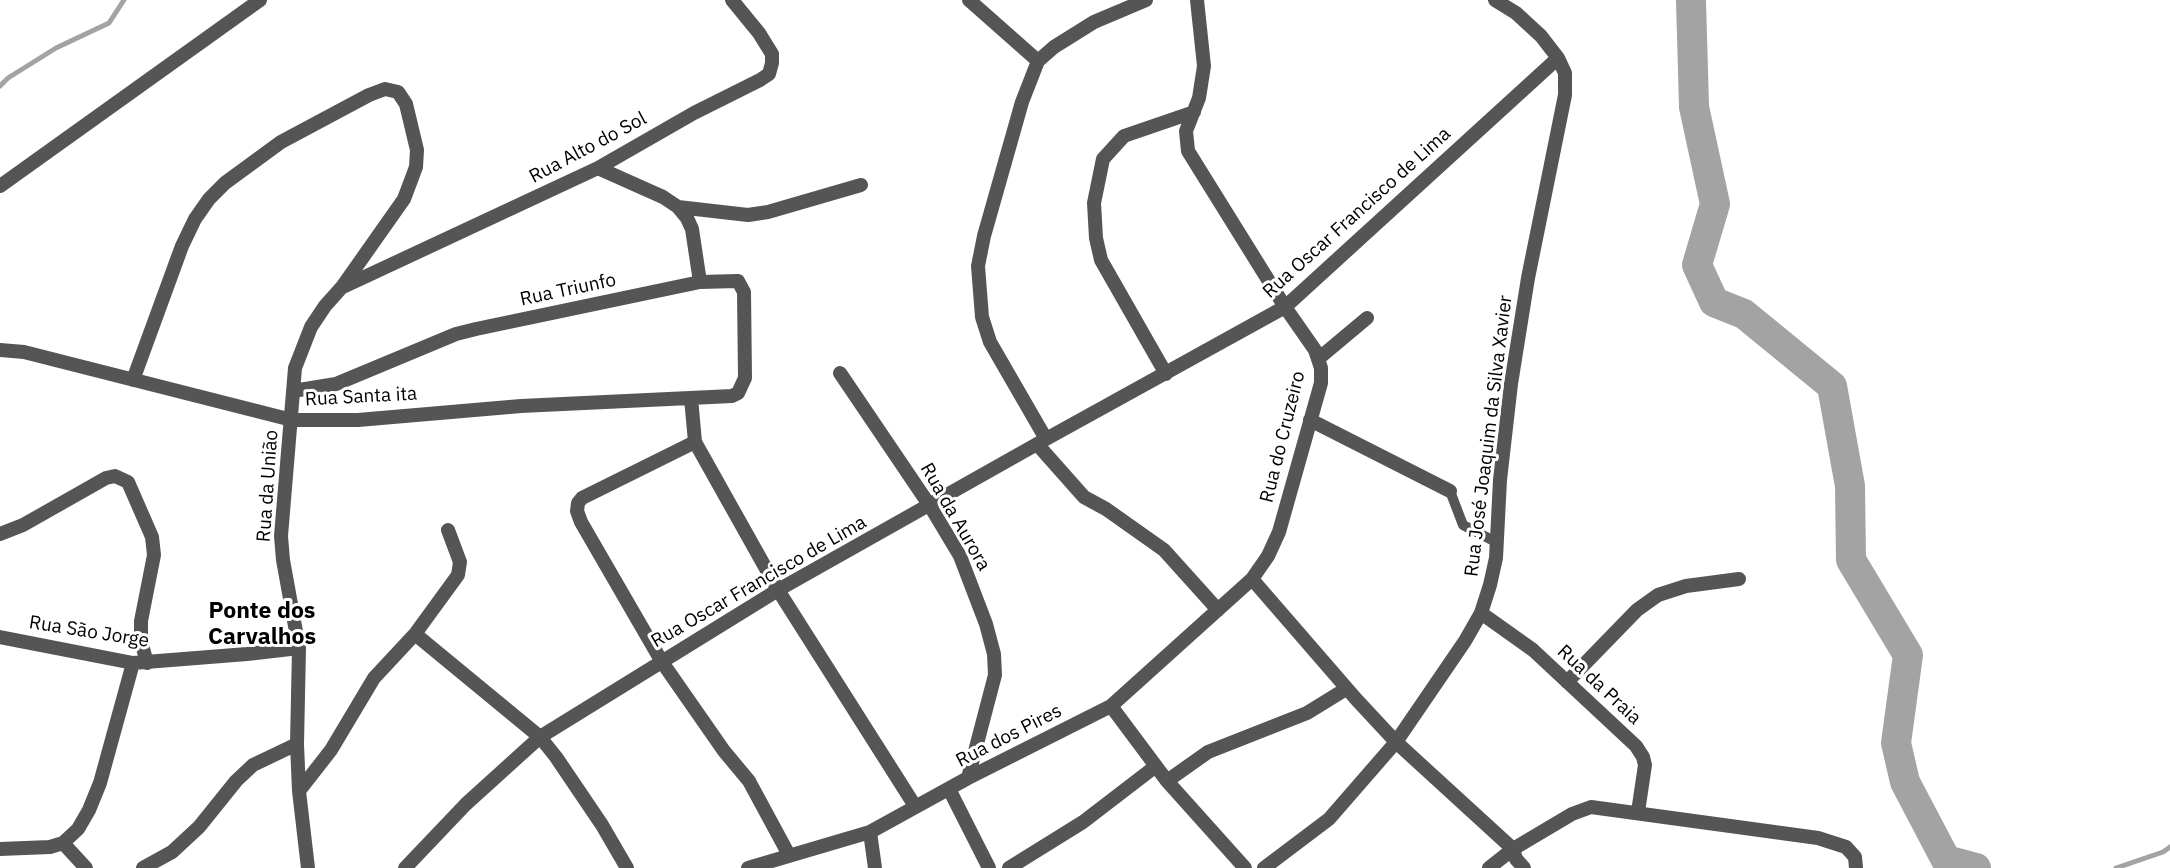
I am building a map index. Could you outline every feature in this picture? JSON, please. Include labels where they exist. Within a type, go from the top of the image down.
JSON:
[{"type":"street","points":[[0,186],[260,0]]},
{"type":"street","name":"Rua Alto do Sol","points":[[342,287],[598,168],[769,74],[772,54],[732,0]]},
{"type":"street","points":[[969,0],[1038,61]]},
{"type":"street","points":[[1146,0],[1094,22],[1054,47],[1038,61],[1022,102],[994,198],[978,266],[982,317],[990,342],[1041,441],[1084,497],[1106,509],[1164,550],[1218,610]]},
{"type":"street","name":"Rua do Cruzeiro","points":[[1197,0],[1202,84],[1186,131],[1188,151],[1315,351],[1321,368],[1321,383],[1279,532],[1268,556],[1252,579]]},
{"type":"street","name":"Rua José Joaquim da Silva Xavier","points":[[1264,868],[1329,819],[1396,742],[1480,613],[1490,585],[1505,439],[1528,278],[1565,94],[1565,74],[1558,58],[1541,36],[1516,13],[1495,0]]},
{"type":"street","name":"Rua Oscar Francisco de Lima","points":[[405,868],[466,804],[540,737],[778,590],[1285,307],[1558,58]]},
{"type":"street","name":"Rua da União","points":[[133,380],[182,246],[195,219],[209,199],[225,183],[281,142],[369,94],[385,89],[398,92],[406,104],[417,150],[416,167],[404,199],[311,327],[295,368],[281,536],[299,648],[297,744],[299,791],[308,868]]},
{"type":"street","points":[[1166,374],[1101,260],[1096,238],[1094,203],[1103,159],[1124,136],[1194,112]]},
{"type":"street","points":[[598,168],[663,197],[678,207],[692,229],[701,282]]},
{"type":"street","points":[[678,207],[748,215],[768,212],[861,185]]},
{"type":"street","name":"Rua Triunfo","points":[[293,391],[336,384],[456,334],[701,282],[731,279],[743,286],[744,378],[738,393],[732,396]]},
{"type":"street","points":[[1318,359],[1367,318]]},
{"type":"street","name":"Rua Santa ita","points":[[0,349],[24,352],[292,420],[358,420],[520,405],[732,396]]},
{"type":"street","name":"Rua da Aurora","points":[[840,373],[930,506],[960,556],[975,590],[995,654],[995,675],[968,778]]},
{"type":"street","points":[[691,398],[695,442],[778,590],[915,806]]},
{"type":"street","points":[[1310,420],[1450,491]]},
{"type":"street","points":[[695,442],[582,498],[578,503],[581,522],[662,662],[724,751],[749,781],[789,855]]},
{"type":"street","points":[[0,534],[23,525],[106,478],[115,476],[128,482],[152,537],[154,555],[141,621],[140,663],[89,810],[78,829],[63,843],[50,848],[0,849]]},
{"type":"street","points":[[299,791],[331,750],[374,678],[415,634],[458,575],[460,562],[448,530]]},
{"type":"street","points":[[1252,579],[1346,689],[1396,742],[1513,849],[1516,859],[1524,868]]},
{"type":"street","name":"Rua dos Pires","points":[[748,868],[870,832],[968,778],[1111,706],[1252,579]]},
{"type":"street","points":[[1567,682],[1637,610],[1658,595],[1686,586],[1739,579]]},
{"type":"street","name":"Rua da Praia","points":[[1480,613],[1518,638],[1636,746],[1643,757],[1644,778],[1638,812]]},
{"type":"street","points":[[415,634],[540,737],[602,825],[627,868]]},
{"type":"street","name":"Rua São Jorge","points":[[0,637],[140,663],[299,648]]},
{"type":"street","points":[[1167,780],[1208,752],[1307,713],[1346,689]]},
{"type":"street","points":[[1111,706],[1167,780],[1245,868]]},
{"type":"street","points":[[143,868],[172,852],[199,827],[236,781],[253,765],[297,744]]},
{"type":"street","points":[[1010,868],[1083,822],[1156,766]]},
{"type":"street","points":[[949,789],[989,868]]},
{"type":"street","points":[[1489,868],[1513,849],[1572,814],[1591,807],[1818,838],[1846,847],[1855,857],[1856,868]]},
{"type":"street","points":[[870,832],[875,868]]},
{"type":"street","points":[[63,843],[86,868]]},
{"type":"lane","points":[[1450,491],[1463,525],[1496,542]]},
{"type":"waterway","points":[[0,86],[8,78],[56,48],[109,23],[124,0]]},
{"type":"waterway","points":[[1691,0],[1694,107],[1715,204],[1697,265],[1714,302],[1744,314],[1832,386],[1850,486],[1851,560],[1908,655],[1896,743],[1905,782],[1946,860],[1976,868]]},
{"type":"waterway","points":[[2116,868],[2163,852],[2170,847]]},
{"type":"district","name":"Ponte dos Carvalhos","points":[[262,624]]}]
